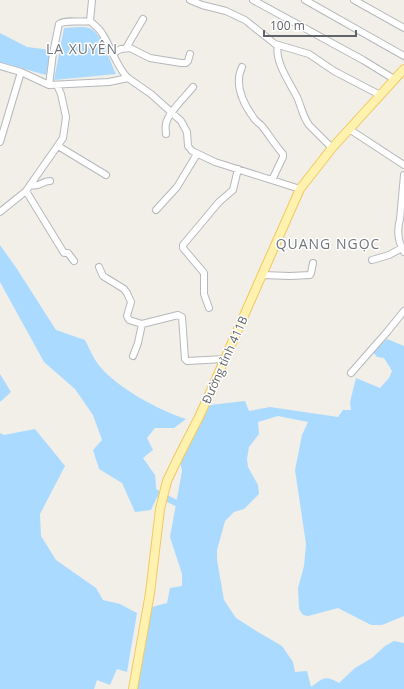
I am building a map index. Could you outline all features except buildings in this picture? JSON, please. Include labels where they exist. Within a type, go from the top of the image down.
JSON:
[{"type":"main road","name":"Đường tỉnh 411B","points":[[133,689],[150,593],[160,508],[167,481],[200,415],[300,189],[332,148],[404,69]]},
{"type":"street","points":[[92,0],[90,21],[103,35],[114,53],[121,71],[128,78],[151,94],[181,121],[186,132],[188,146],[192,151],[196,154],[238,169],[300,189]]},
{"type":"street","points":[[190,0],[202,5],[226,11],[245,20],[278,45],[311,56],[334,71],[380,95]]},
{"type":"street","points":[[254,0],[363,60],[394,79]]},
{"type":"street","points":[[305,0],[404,56]]},
{"type":"street","points":[[354,0],[404,28]]},
{"type":"street","points":[[126,48],[143,19]]},
{"type":"street","points":[[49,85],[53,53],[59,24],[64,22],[90,21]]},
{"type":"street","points":[[278,45],[277,54],[306,121],[332,148]]},
{"type":"street","points":[[114,53],[126,48],[135,50],[150,58],[181,63],[186,63],[190,54]]},
{"type":"street","points":[[0,66],[21,72],[49,85],[109,82],[128,78]]},
{"type":"street","points":[[242,67],[239,72],[238,84],[242,95],[254,118],[262,126],[283,154],[272,180]]},
{"type":"street","points":[[0,142],[21,72]]},
{"type":"street","points":[[0,212],[26,191],[63,138],[66,117],[61,94],[57,85]]},
{"type":"street","points":[[166,134],[166,123],[172,112],[193,88]]},
{"type":"street","points":[[349,129],[404,165]]},
{"type":"street","points":[[58,146],[106,175]]},
{"type":"street","points":[[156,210],[177,187],[196,154]]},
{"type":"street","points":[[209,308],[204,294],[204,273],[183,248],[183,245],[212,210],[232,190],[238,169]]},
{"type":"street","points":[[372,260],[403,250],[398,237],[398,225],[404,175]]},
{"type":"street","points":[[30,185],[38,186],[50,181]]},
{"type":"street","points":[[26,191],[64,253],[68,253],[74,261]]},
{"type":"street","points":[[262,275],[290,276],[310,274],[313,263]]},
{"type":"street","points":[[99,267],[103,276],[124,289],[127,293],[131,302],[127,316],[128,319],[142,324],[178,316],[182,317],[185,359],[187,361],[225,359]]},
{"type":"street","points":[[351,372],[388,332],[404,311]]},
{"type":"street","points":[[133,356],[138,343],[142,324]]},
{"type":"water","points":[[86,27],[94,31],[102,41],[116,74],[54,80],[64,28]]},
{"type":"water","points":[[0,33],[27,47],[51,50],[46,75],[0,62]]},
{"type":"water","points":[[0,245],[56,330],[85,340],[100,367],[111,378],[131,392],[153,405],[186,419],[174,428],[155,428],[147,438],[153,450],[143,458],[155,475],[157,497],[151,510],[135,512],[122,483],[99,469],[93,450],[102,440],[93,415],[75,389],[44,362],[0,282]]},
{"type":"water","points":[[387,339],[404,346],[404,616],[382,625],[371,625],[338,608],[308,616],[303,615],[299,609],[298,588],[304,566],[306,544],[295,470],[302,435],[308,422],[278,416],[258,422],[259,434],[249,447],[247,459],[248,467],[258,485],[259,494],[244,509],[234,512],[225,521],[217,550],[217,560],[224,600],[236,618],[282,646],[293,662],[295,672],[307,671],[311,687],[319,681],[327,678],[339,683],[355,668],[372,658],[385,646],[394,641],[404,643],[404,689],[135,689],[152,607],[167,603],[170,588],[182,586],[182,574],[170,537],[182,471],[180,461],[210,405],[245,401],[249,411],[270,407],[338,417],[343,410],[351,410],[350,402],[356,378],[380,388],[389,378],[392,371],[384,358],[377,357],[373,352]]},
{"type":"water","points":[[0,374],[11,392],[0,402]]},
{"type":"water","points":[[35,429],[65,466],[40,514],[41,536],[56,560],[96,588],[103,600],[120,604],[137,613],[127,672],[117,669],[110,685],[97,680],[94,689],[0,689],[0,433],[4,435]]},
{"type":"waterway","points":[[149,489],[176,503]]},
{"type":"district","name":"LA XUYÊN","points":[[82,49]]},
{"type":"district","name":"QUANG NGỌC","points":[[328,244]]}]
